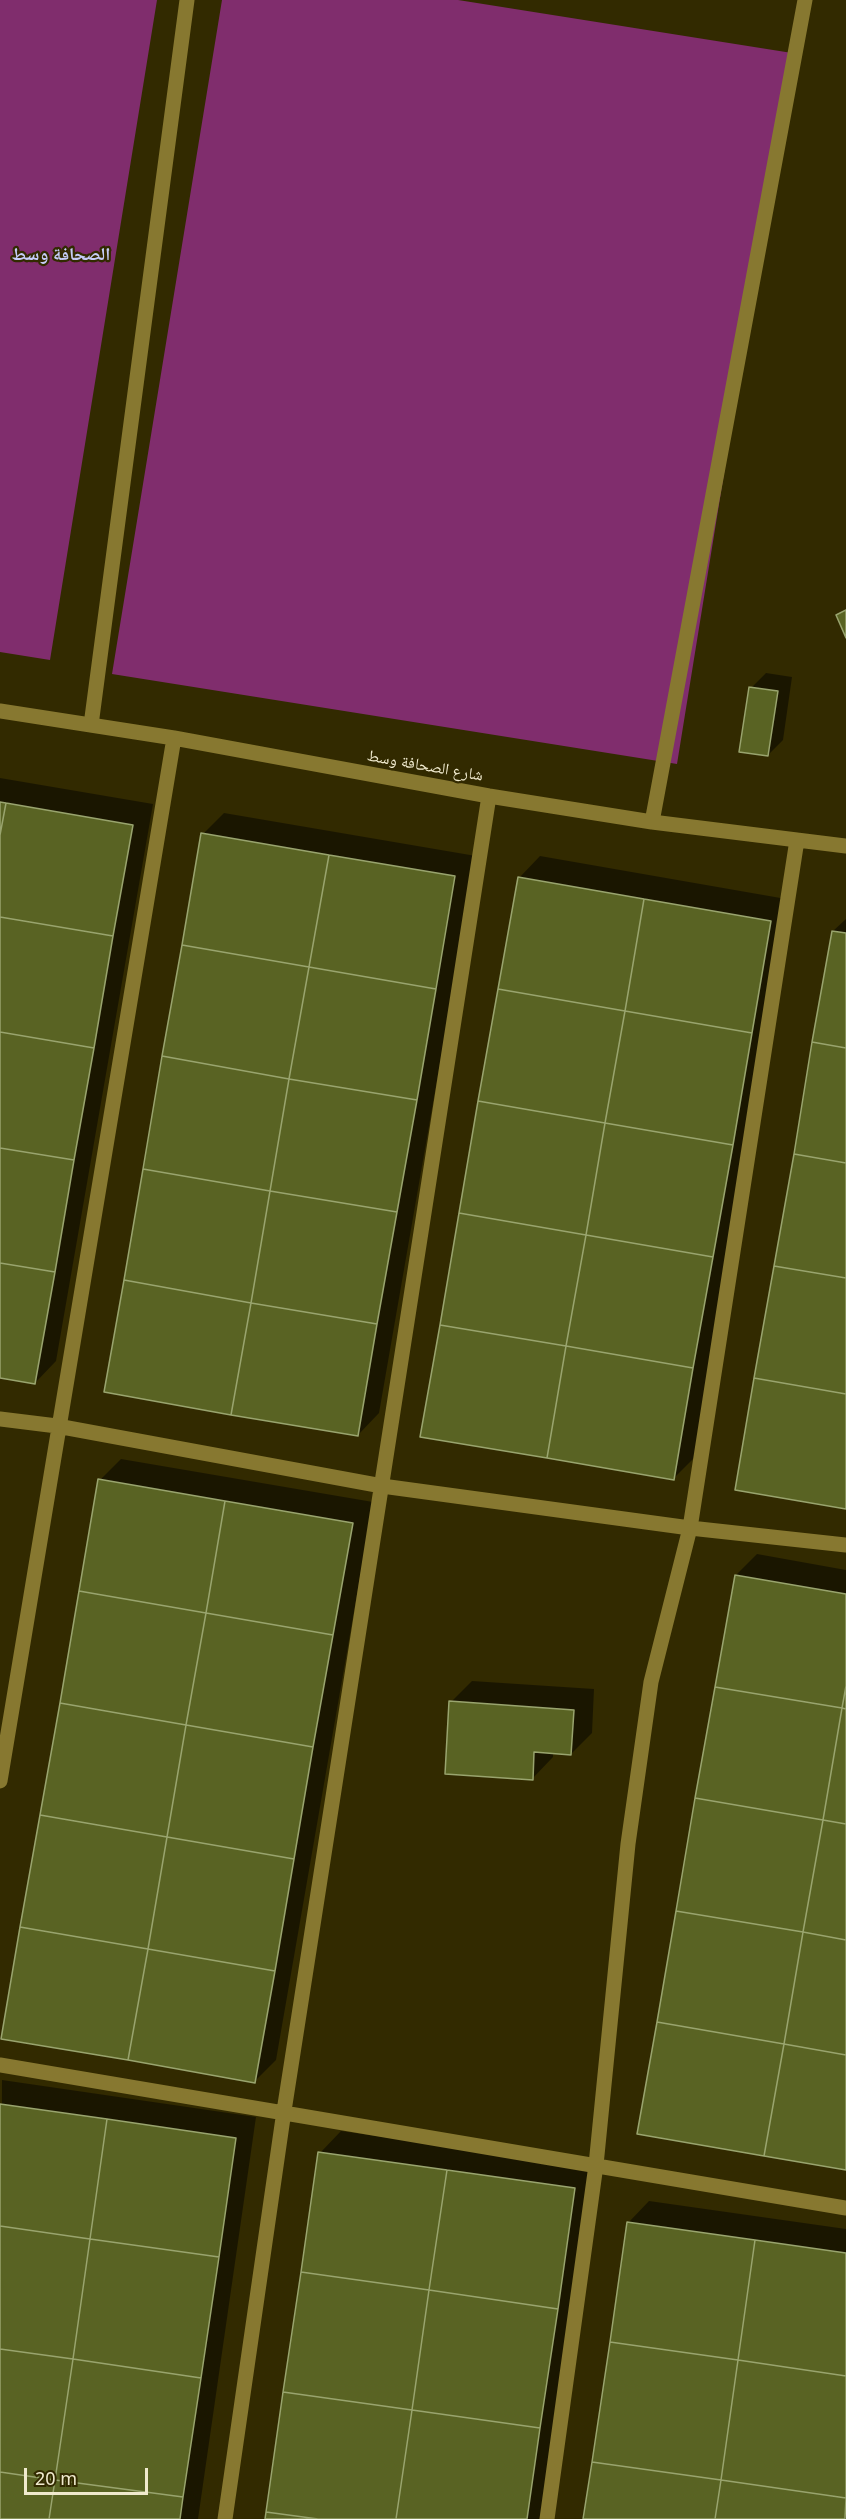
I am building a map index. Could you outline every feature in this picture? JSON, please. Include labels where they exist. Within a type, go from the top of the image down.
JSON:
[{"type":"street","points":[[91,725],[187,0]]},
{"type":"street","points":[[652,822],[806,0]]},
{"type":"street","name":"شارع الصحافة وسط","points":[[0,711],[174,738],[489,796],[652,822],[846,846]]},
{"type":"street","points":[[0,1781],[57,1426],[174,738]]},
{"type":"street","points":[[225,2519],[284,2111],[489,796]]},
{"type":"street","points":[[547,2519],[596,2165],[628,1844],[651,1682],[690,1528],[797,840]]},
{"type":"street","points":[[0,1419],[57,1426],[382,1486],[690,1528],[846,1545]]},
{"type":"street","points":[[0,2065],[284,2111],[846,2208]]},
{"type":"shaded area","points":[[0,0],[157,0],[50,660],[0,652]]},
{"type":"shaded area","points":[[222,0],[458,0],[792,53],[677,764],[112,674]]},
{"type":"building","points":[[846,610],[846,638],[836,615]]},
{"type":"building","points":[[749,687],[778,691],[768,756],[739,752]]},
{"type":"building","points":[[0,802],[6,803],[0,835]]},
{"type":"building","points":[[6,803],[133,825],[113,936],[0,917],[0,835]]},
{"type":"building","points":[[201,833],[329,855],[309,967],[182,945]]},
{"type":"building","points":[[329,855],[455,876],[436,989],[309,967]]},
{"type":"building","points":[[518,877],[644,899],[625,1011],[498,989]]},
{"type":"building","points":[[644,899],[771,921],[752,1033],[625,1011]]},
{"type":"building","points":[[0,917],[113,936],[94,1048],[0,1032]]},
{"type":"building","points":[[832,931],[846,933],[846,1048],[812,1042]]},
{"type":"building","points":[[182,945],[309,967],[289,1079],[162,1056]]},
{"type":"building","points":[[309,967],[436,989],[417,1100],[289,1079]]},
{"type":"building","points":[[498,989],[625,1011],[605,1123],[478,1101]]},
{"type":"building","points":[[625,1011],[752,1033],[733,1145],[605,1123]]},
{"type":"building","points":[[0,1032],[94,1048],[74,1160],[0,1148]]},
{"type":"building","points":[[812,1042],[846,1048],[846,1163],[794,1154]]},
{"type":"building","points":[[162,1056],[289,1079],[270,1191],[143,1169]]},
{"type":"building","points":[[289,1079],[417,1100],[397,1212],[270,1191]]},
{"type":"building","points":[[478,1101],[605,1123],[586,1235],[459,1213]]},
{"type":"building","points":[[605,1123],[733,1145],[713,1257],[586,1235]]},
{"type":"building","points":[[0,1148],[74,1160],[55,1272],[0,1263]]},
{"type":"building","points":[[794,1154],[846,1163],[846,1278],[774,1266]]},
{"type":"building","points":[[143,1169],[270,1191],[251,1303],[124,1280]]},
{"type":"building","points":[[270,1191],[397,1212],[377,1324],[251,1303]]},
{"type":"building","points":[[459,1213],[586,1235],[566,1346],[440,1325]]},
{"type":"building","points":[[586,1235],[713,1257],[693,1368],[566,1346]]},
{"type":"building","points":[[0,1263],[55,1272],[35,1384],[0,1378]]},
{"type":"building","points":[[774,1266],[846,1278],[846,1394],[754,1378]]},
{"type":"building","points":[[124,1280],[251,1303],[231,1415],[104,1392]]},
{"type":"building","points":[[251,1303],[377,1324],[358,1436],[231,1415]]},
{"type":"building","points":[[440,1325],[566,1346],[547,1458],[420,1437]]},
{"type":"building","points":[[566,1346],[693,1368],[674,1480],[547,1458]]},
{"type":"building","points":[[754,1378],[846,1394],[846,1509],[735,1490]]},
{"type":"building","points":[[98,1479],[225,1501],[206,1613],[79,1591]]},
{"type":"building","points":[[225,1501],[353,1523],[333,1635],[206,1613]]},
{"type":"building","points":[[735,1575],[846,1594],[846,1686],[842,1708],[715,1687]]},
{"type":"building","points":[[79,1591],[206,1613],[186,1725],[60,1703]]},
{"type":"building","points":[[206,1613],[333,1635],[313,1747],[186,1725]]},
{"type":"building","points":[[846,1686],[846,1709],[842,1708]]},
{"type":"building","points":[[715,1687],[842,1708],[823,1820],[695,1798]]},
{"type":"building","points":[[449,1701],[574,1710],[571,1755],[534,1752],[533,1780],[445,1774]]},
{"type":"building","points":[[60,1703],[186,1725],[167,1837],[40,1815]]},
{"type":"building","points":[[842,1708],[846,1709],[846,1824],[823,1820]]},
{"type":"building","points":[[186,1725],[313,1747],[294,1859],[167,1837]]},
{"type":"building","points":[[695,1798],[823,1820],[803,1932],[676,1911]]},
{"type":"building","points":[[40,1815],[167,1837],[148,1949],[20,1927]]},
{"type":"building","points":[[823,1820],[846,1824],[846,1940],[803,1932]]},
{"type":"building","points":[[167,1837],[294,1859],[275,1971],[148,1949]]},
{"type":"building","points":[[676,1911],[803,1932],[784,2044],[657,2022]]},
{"type":"building","points":[[20,1927],[148,1949],[128,2060],[1,2039]]},
{"type":"building","points":[[803,1932],[846,1940],[846,2055],[784,2044]]},
{"type":"building","points":[[148,1949],[275,1971],[255,2083],[128,2060]]},
{"type":"building","points":[[657,2022],[784,2044],[764,2156],[637,2134]]},
{"type":"building","points":[[784,2044],[846,2055],[846,2170],[764,2156]]},
{"type":"building","points":[[0,2104],[107,2119],[90,2239],[0,2226]]},
{"type":"building","points":[[107,2119],[236,2138],[219,2257],[90,2239]]},
{"type":"building","points":[[318,2152],[447,2170],[429,2290],[301,2272]]},
{"type":"building","points":[[447,2170],[575,2188],[558,2309],[429,2290]]},
{"type":"building","points":[[627,2222],[755,2240],[738,2360],[610,2342]]},
{"type":"building","points":[[0,2226],[90,2239],[73,2359],[0,2349]]},
{"type":"building","points":[[90,2239],[219,2257],[201,2378],[73,2359]]},
{"type":"building","points":[[755,2240],[846,2253],[846,2376],[738,2360]]},
{"type":"building","points":[[301,2272],[429,2290],[412,2410],[283,2392]]},
{"type":"building","points":[[429,2290],[558,2309],[540,2428],[412,2410]]},
{"type":"building","points":[[610,2342],[738,2360],[721,2480],[592,2462]]},
{"type":"building","points":[[0,2349],[73,2359],[55,2480],[0,2472]]},
{"type":"building","points":[[73,2359],[201,2378],[183,2497],[55,2480]]},
{"type":"building","points":[[738,2360],[846,2376],[846,2498],[721,2480]]},
{"type":"building","points":[[283,2392],[412,2410],[396,2519],[318,2519],[266,2512]]},
{"type":"building","points":[[412,2410],[540,2428],[527,2519],[396,2519]]},
{"type":"building","points":[[592,2462],[721,2480],[715,2519],[583,2519]]},
{"type":"building","points":[[0,2472],[55,2480],[49,2519],[0,2519]]},
{"type":"building","points":[[55,2480],[183,2497],[180,2519],[49,2519]]},
{"type":"building","points":[[721,2480],[846,2498],[845,2519],[715,2519]]},
{"type":"building","points":[[266,2512],[318,2519],[265,2519]]},
{"type":"district","name":"الصحافة وسط","points":[[61,255]]}]
